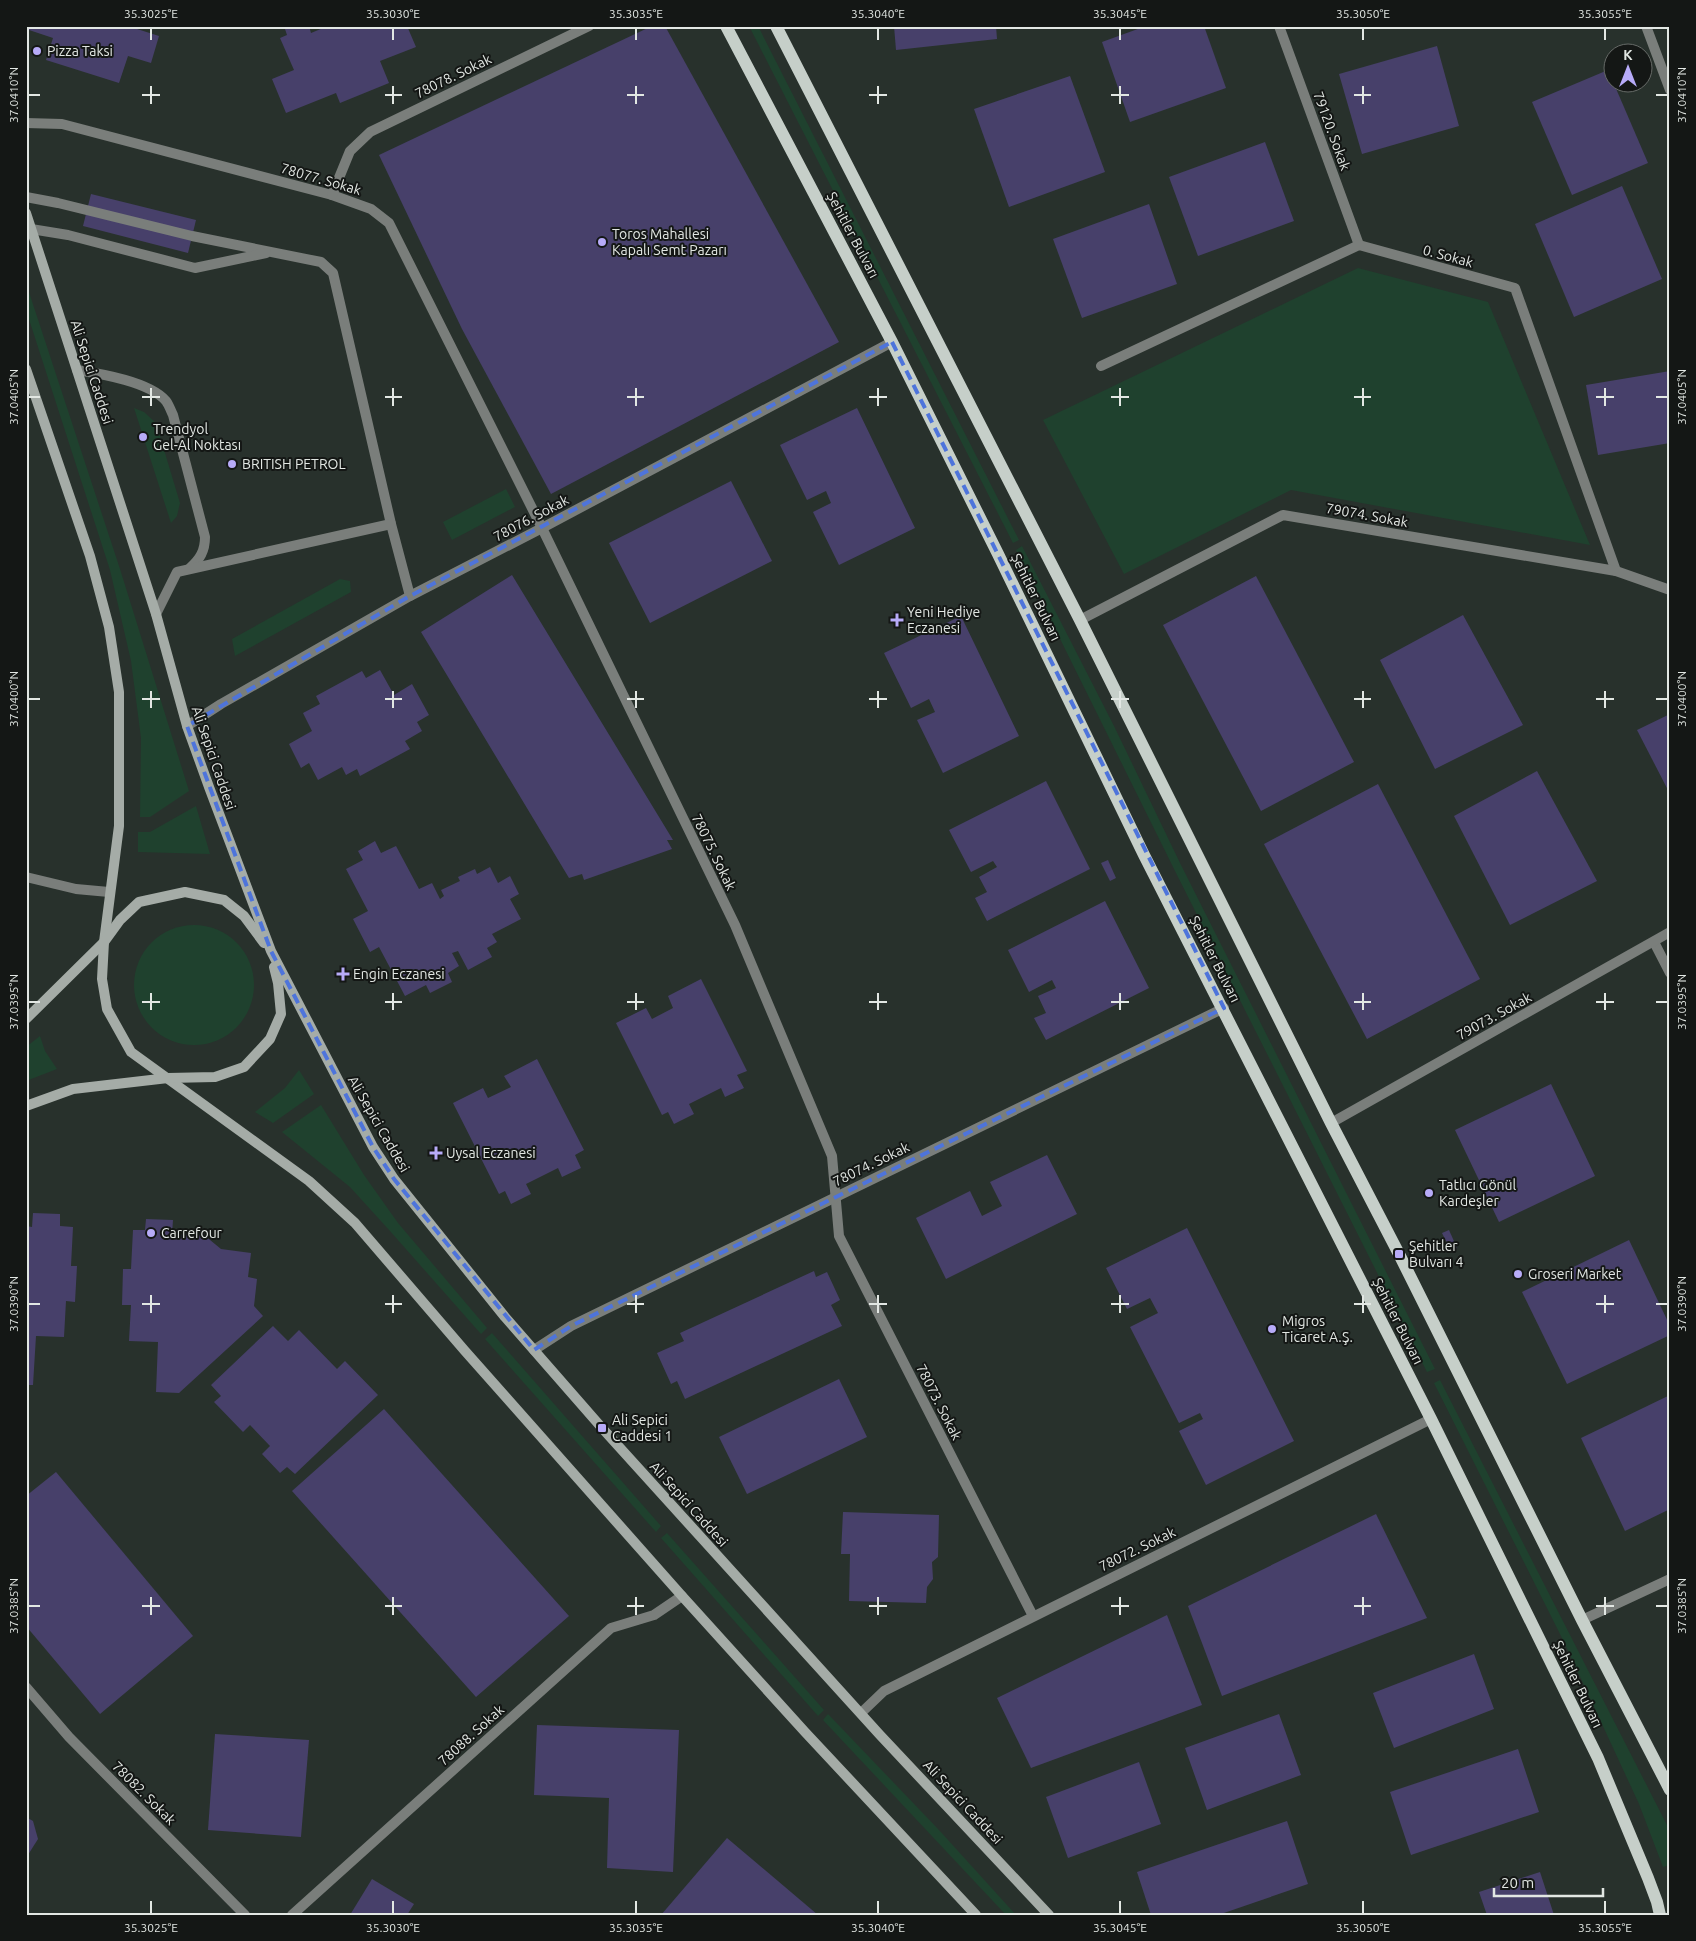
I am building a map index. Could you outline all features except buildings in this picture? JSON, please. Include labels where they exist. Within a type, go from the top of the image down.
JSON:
[{"type":"main road","name":"Şehitler Bulvarı","points":[[726,26],[892,342],[1144,855],[1224,1008],[1431,1419],[1598,1758],[1648,1878],[1660,1915]]},
{"type":"main road","name":"Şehitler Bulvarı","points":[[776,26],[1080,620],[1330,1122],[1670,1790]]},
{"type":"main road","name":"Ali Sepici Caddesi","points":[[26,213],[156,614],[187,726],[271,952],[373,1147],[400,1186],[505,1317],[609,1436],[860,1712],[1049,1915]]},
{"type":"main road","points":[[26,369],[90,556],[109,628],[119,692],[119,826],[109,892],[102,979],[107,1009],[131,1052],[309,1181],[355,1223],[465,1351],[682,1596],[805,1732],[976,1915]]},
{"type":"main road","points":[[26,1019],[104,942],[120,920],[140,902],[184,892],[224,900],[244,916],[271,952],[278,983],[281,1014],[270,1039],[244,1067],[215,1077],[168,1078],[73,1089],[26,1106]]},
{"type":"street","name":"78078. Sokak","points":[[332,195],[350,151],[370,132],[589,26]]},
{"type":"street","name":"79120. Sokak","points":[[1279,26],[1359,246]]},
{"type":"street","points":[[1646,26],[1670,90]]},
{"type":"street","name":"78077. Sokak","points":[[26,123],[62,124],[332,195],[371,209],[390,223],[542,528]]},
{"type":"street","points":[[26,197],[58,202],[192,236],[321,262],[333,273],[391,524],[410,596]]},
{"type":"street","points":[[31,229],[68,235],[195,268],[272,252]]},
{"type":"street","points":[[1101,366],[1359,246]]},
{"type":"street","name":"0. Sokak","points":[[1359,246],[1515,288],[1616,571]]},
{"type":"street","name":"78076. Sokak","points":[[187,726],[221,704],[410,596],[892,342]]},
{"type":"street","points":[[77,370],[114,376],[156,392],[167,402],[173,415],[205,537],[202,555],[190,568]]},
{"type":"street","name":"79074. Sokak","points":[[1080,620],[1283,515],[1616,571],[1670,590]]},
{"type":"street","points":[[156,614],[177,572],[391,524]]},
{"type":"street","name":"78075. Sokak","points":[[542,528],[734,926],[832,1156],[834,1197]]},
{"type":"street","points":[[26,877],[76,889],[109,892]]},
{"type":"street","name":"79073. Sokak","points":[[1330,1122],[1670,932]]},
{"type":"street","points":[[1654,942],[1670,973]]},
{"type":"street","name":"78074. Sokak","points":[[534,1350],[571,1326],[1224,1008]]},
{"type":"street","name":"78073. Sokak","points":[[834,1197],[839,1236],[1033,1616]]},
{"type":"street","name":"78072. Sokak","points":[[860,1712],[884,1691],[1431,1419]]},
{"type":"street","points":[[1582,1620],[1670,1580]]},
{"type":"street","name":"78088. Sokak","points":[[292,1915],[611,1628],[654,1615],[682,1596]]},
{"type":"street","name":"78082. Sokak","points":[[26,1687],[69,1737],[245,1915]]},
{"type":"highlighted area","points":[[892,342],[1224,1008],[571,1326],[534,1350],[394,1179],[373,1147],[271,951],[187,726],[410,596]]},
{"type":"green space","points":[[749,26],[758,26],[1019,540],[1013,543]]},
{"type":"green space","points":[[1358,268],[1488,302],[1590,545],[1291,490],[1124,574],[1043,420]]},
{"type":"green space","points":[[26,283],[120,569],[189,791],[150,817],[140,817],[141,738],[131,661],[110,570],[26,310]]},
{"type":"green space","points":[[134,408],[144,412],[156,423],[180,503],[177,516],[171,523]]},
{"type":"green space","points":[[506,489],[515,507],[452,540],[443,522]]},
{"type":"green space","points":[[1022,546],[1435,1369],[1427,1372],[1174,869],[1016,550]]},
{"type":"green space","points":[[340,579],[350,581],[351,592],[235,656],[232,639]]},
{"type":"green space","points":[[196,806],[210,854],[138,852],[138,832],[150,832]]},
{"type":"green space","points":[[194,925],[217,929],[237,942],[250,962],[254,985],[250,1008],[237,1028],[217,1041],[194,1045],[171,1041],[151,1028],[138,1008],[134,985],[138,962],[151,942],[171,929]]},
{"type":"green space","points":[[40,1036],[45,1051],[57,1069],[26,1081],[26,1047]]},
{"type":"green space","points":[[299,1070],[314,1094],[273,1123],[255,1112],[285,1088]]},
{"type":"green space","points":[[321,1105],[364,1175],[398,1223],[487,1328],[481,1334],[350,1187],[282,1132]]},
{"type":"green space","points":[[492,1333],[661,1526],[656,1532],[485,1339]]},
{"type":"green space","points":[[1440,1380],[1670,1831],[1670,1865],[1663,1867],[1639,1804],[1564,1642],[1434,1383]]},
{"type":"green space","points":[[667,1533],[824,1710],[818,1716],[661,1538]]},
{"type":"green space","points":[[828,1714],[939,1830],[1016,1915],[1006,1915],[823,1720]]},
{"type":"place","name":"Pizza Taksi","points":[[37,51]]},
{"type":"place","name":"Toros Mahallesi Kapalı Semt Pazarı","points":[[602,242]]},
{"type":"place","name":"Trendyol Gel-Al Noktası","points":[[143,437]]},
{"type":"place","name":"BRITISH PETROL","points":[[232,464]]},
{"type":"place","name":"Yeni Hediye Eczanesi","points":[[897,620]]},
{"type":"place","name":"Engin Eczanesi","points":[[343,974]]},
{"type":"place","name":"Uysal Eczanesi","points":[[436,1153]]},
{"type":"place","name":"Tatlıcı Gönül Kardeşler","points":[[1429,1193]]},
{"type":"place","name":"Carrefour","points":[[151,1233]]},
{"type":"place","name":"Şehitler Bulvarı 4","points":[[1399,1254]]},
{"type":"place","name":"Groseri Market","points":[[1518,1274]]},
{"type":"place","name":"Migros Ticaret A.Ş.","points":[[1272,1329]]},
{"type":"place","name":"Ali Sepici Caddesi 1","points":[[602,1428]]}]
